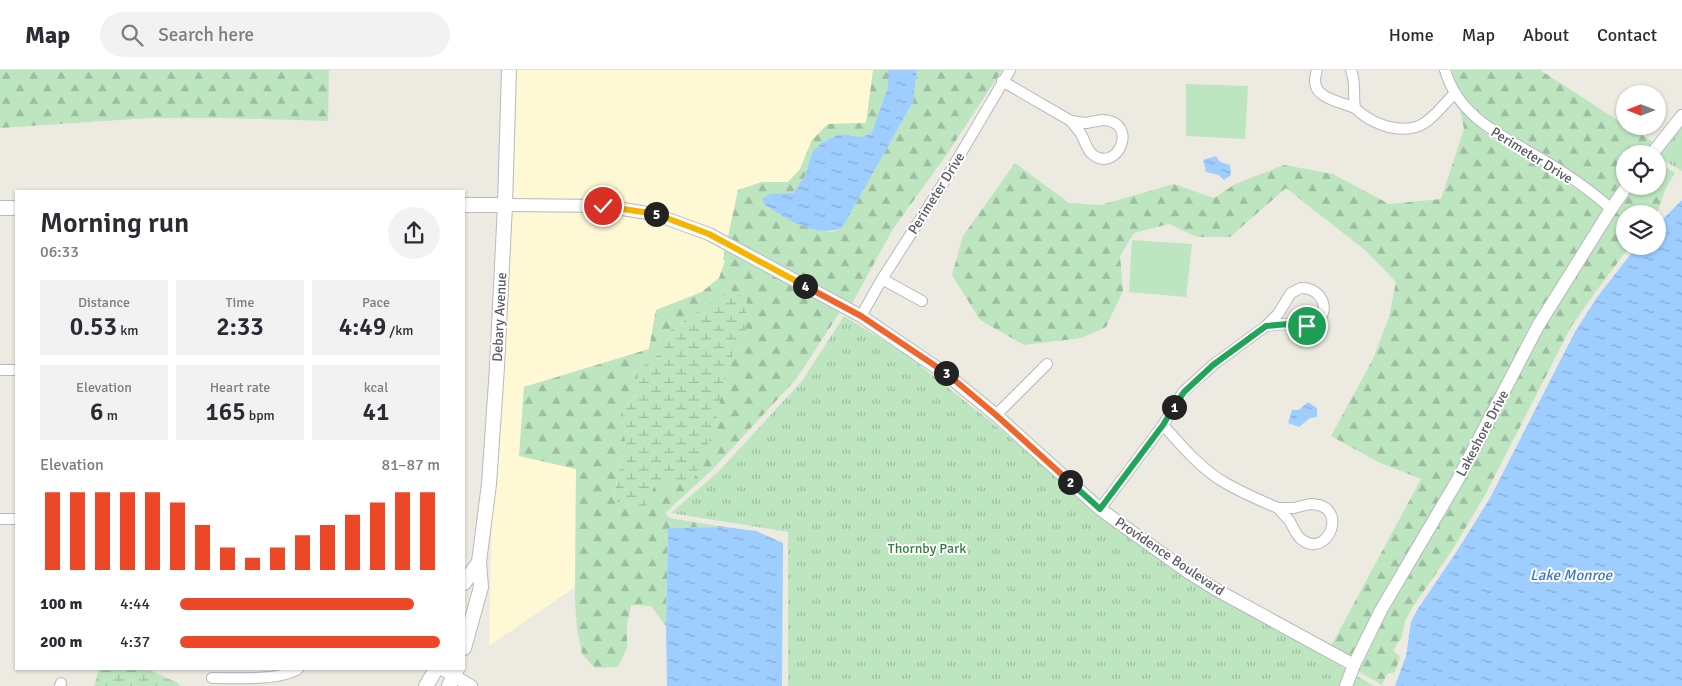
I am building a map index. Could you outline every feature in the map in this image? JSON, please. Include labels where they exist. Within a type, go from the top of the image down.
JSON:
[{"type":"main road","name":"Debary Avenue","points":[[465,645],[482,587],[478,562],[489,484],[505,205],[509,70]]},
{"type":"main road","name":"Providence Boulevard","points":[[465,205],[505,205]]},
{"type":"main road","points":[[0,208],[15,208]]},
{"type":"main road","name":"Debary Avenue","points":[[465,582],[478,562]]},
{"type":"main road","points":[[426,686],[435,670]]},
{"type":"street","name":"Perimeter Drive","points":[[861,316],[882,279],[941,187],[1010,70]]},
{"type":"street","points":[[1317,70],[1314,77],[1321,95],[1355,108],[1378,125],[1397,128],[1416,127],[1431,118],[1454,94]]},
{"type":"street","points":[[1352,70],[1355,108]]},
{"type":"street","name":"Perimeter Drive","points":[[1445,70],[1454,94],[1478,120],[1496,134],[1546,162],[1598,197],[1611,209]]},
{"type":"street","points":[[1002,81],[1071,121],[1092,154],[1103,159],[1120,151],[1123,139],[1122,132],[1114,123],[1108,121],[1086,123],[1071,121]]},
{"type":"street","points":[[1659,145],[1682,116]]},
{"type":"street","name":"Lakeshore Drive","points":[[1346,686],[1354,665],[1381,610],[1457,481],[1538,326],[1621,195]]},
{"type":"street","name":"Providence Boulevard","points":[[505,205],[603,206],[654,214],[709,234],[861,316],[946,374],[996,415],[1100,509],[1188,572],[1354,665]]},
{"type":"street","points":[[882,279],[922,302]]},
{"type":"street","points":[[1100,509],[1163,425],[1184,392],[1213,365],[1266,326],[1278,314],[1291,293],[1295,290],[1307,288],[1318,293],[1321,298],[1324,310],[1318,321],[1313,324],[1307,326],[1288,324],[1266,326]]},
{"type":"street","points":[[996,415],[1046,364]]},
{"type":"street","points":[[0,370],[15,370]]},
{"type":"street","points":[[1163,425],[1190,454],[1220,480],[1242,493],[1278,508],[1294,508],[1310,504],[1322,506],[1331,515],[1333,521],[1331,533],[1321,542],[1308,542],[1297,535],[1289,520],[1278,508]]},
{"type":"street","points":[[0,519],[15,519]]},
{"type":"street","points":[[212,678],[266,678],[296,670]]},
{"type":"street","points":[[450,675],[471,686]]},
{"type":"shaded area","points":[[515,70],[873,70],[866,123],[828,124],[812,140],[800,169],[788,182],[762,182],[738,190],[728,237],[712,229],[657,209],[511,200]]},
{"type":"shaded area","points":[[511,211],[603,211],[653,219],[706,239],[725,249],[723,260],[725,261],[719,278],[702,292],[656,310],[649,349],[524,387],[576,469],[575,587],[489,646],[492,509],[496,479]]},
{"type":"green space","points":[[0,70],[329,70],[328,121],[149,118],[0,128]]},
{"type":"green space","points":[[873,70],[888,70],[888,87],[871,134],[860,137],[840,134],[812,152],[806,174],[794,194],[769,194],[817,230],[832,232],[842,228],[913,102],[917,70],[1002,70],[947,154],[893,229],[851,305],[728,237],[738,190],[762,182],[788,182],[800,169],[812,140],[828,124],[866,123]]},
{"type":"green space","points":[[1452,70],[1540,70],[1616,119],[1616,135],[1642,135],[1653,142],[1651,145],[1616,145],[1616,192],[1610,200],[1573,172],[1491,122],[1465,98],[1457,85]]},
{"type":"green space","points":[[1186,84],[1248,86],[1245,139],[1186,136]]},
{"type":"green space","points":[[1460,109],[1492,138],[1542,167],[1603,209],[1532,323],[1451,478],[1375,608],[1351,657],[1331,646],[1421,479],[1378,462],[1331,436],[1373,359],[1389,317],[1396,282],[1366,251],[1286,188],[1230,237],[1197,237],[1169,224],[1134,233],[1120,256],[1123,291],[1106,327],[1081,338],[1024,345],[980,320],[952,275],[963,236],[1015,163],[1069,203],[1101,205],[1174,184],[1214,198],[1235,184],[1284,165],[1333,174],[1389,204],[1441,199],[1464,129]]},
{"type":"green space","points":[[1682,120],[1682,171],[1666,162],[1666,145]]},
{"type":"green space","points":[[1666,167],[1675,173],[1666,188]]},
{"type":"green space","points":[[1629,195],[1663,195],[1660,205],[1623,205]]},
{"type":"green space","points":[[1616,212],[1616,255],[1623,255],[1571,327],[1485,495],[1453,549],[1412,608],[1405,621],[1402,637],[1393,650],[1400,657],[1395,672],[1387,674],[1382,685],[1358,671],[1387,613],[1463,483],[1544,328]]},
{"type":"green space","points":[[1132,240],[1192,244],[1186,297],[1129,292]]},
{"type":"green space","points":[[725,249],[840,312],[797,378],[713,469],[666,512],[670,518],[725,527],[668,528],[666,626],[651,606],[631,605],[627,625],[627,648],[618,667],[595,668],[582,654],[577,629],[575,601],[576,469],[519,456],[524,387],[649,349],[656,310],[702,292],[719,278],[725,261],[723,260]],"holes":[[[690,318],[745,334],[726,368],[715,427],[656,482],[613,499],[625,443],[623,408],[637,394],[638,370],[663,351],[671,330]]]},
{"type":"green space","points":[[730,290],[747,299],[745,334],[726,368],[715,427],[692,484],[656,482],[644,512],[613,500],[625,443],[623,408],[637,394],[638,370],[663,351],[671,330]]},
{"type":"green space","name":"Thornby Park","points":[[844,316],[904,353],[994,424],[1097,512],[1246,611],[1374,686],[788,686],[788,532],[671,513],[717,473],[802,381]]},
{"type":"green space","points":[[99,670],[149,670],[178,683],[180,686],[94,686]]},
{"type":"water","points":[[888,70],[917,70],[913,102],[842,228],[821,231],[811,229],[801,226],[765,205],[762,199],[770,194],[794,193],[806,174],[812,152],[823,142],[840,134],[860,137],[871,134],[888,87]]},
{"type":"water","points":[[1216,156],[1220,162],[1230,165],[1231,175],[1224,180],[1219,175],[1206,172],[1203,160]]},
{"type":"water","name":"Lake Monroe","points":[[1682,200],[1682,686],[1395,686],[1406,656],[1411,622],[1417,610],[1490,498],[1576,330],[1598,296],[1630,255],[1666,255],[1666,216]]},
{"type":"water","points":[[1308,402],[1317,408],[1317,417],[1310,418],[1299,427],[1288,423],[1292,410],[1299,410]]},
{"type":"water","points":[[725,527],[756,531],[783,543],[782,686],[667,686],[668,528]]},
{"type":"route","points":[[603,206],[654,214],[709,234],[861,316],[946,374],[996,415],[1100,509],[1163,425],[1184,392],[1213,365],[1266,326],[1296,324],[1307,326]]}]
